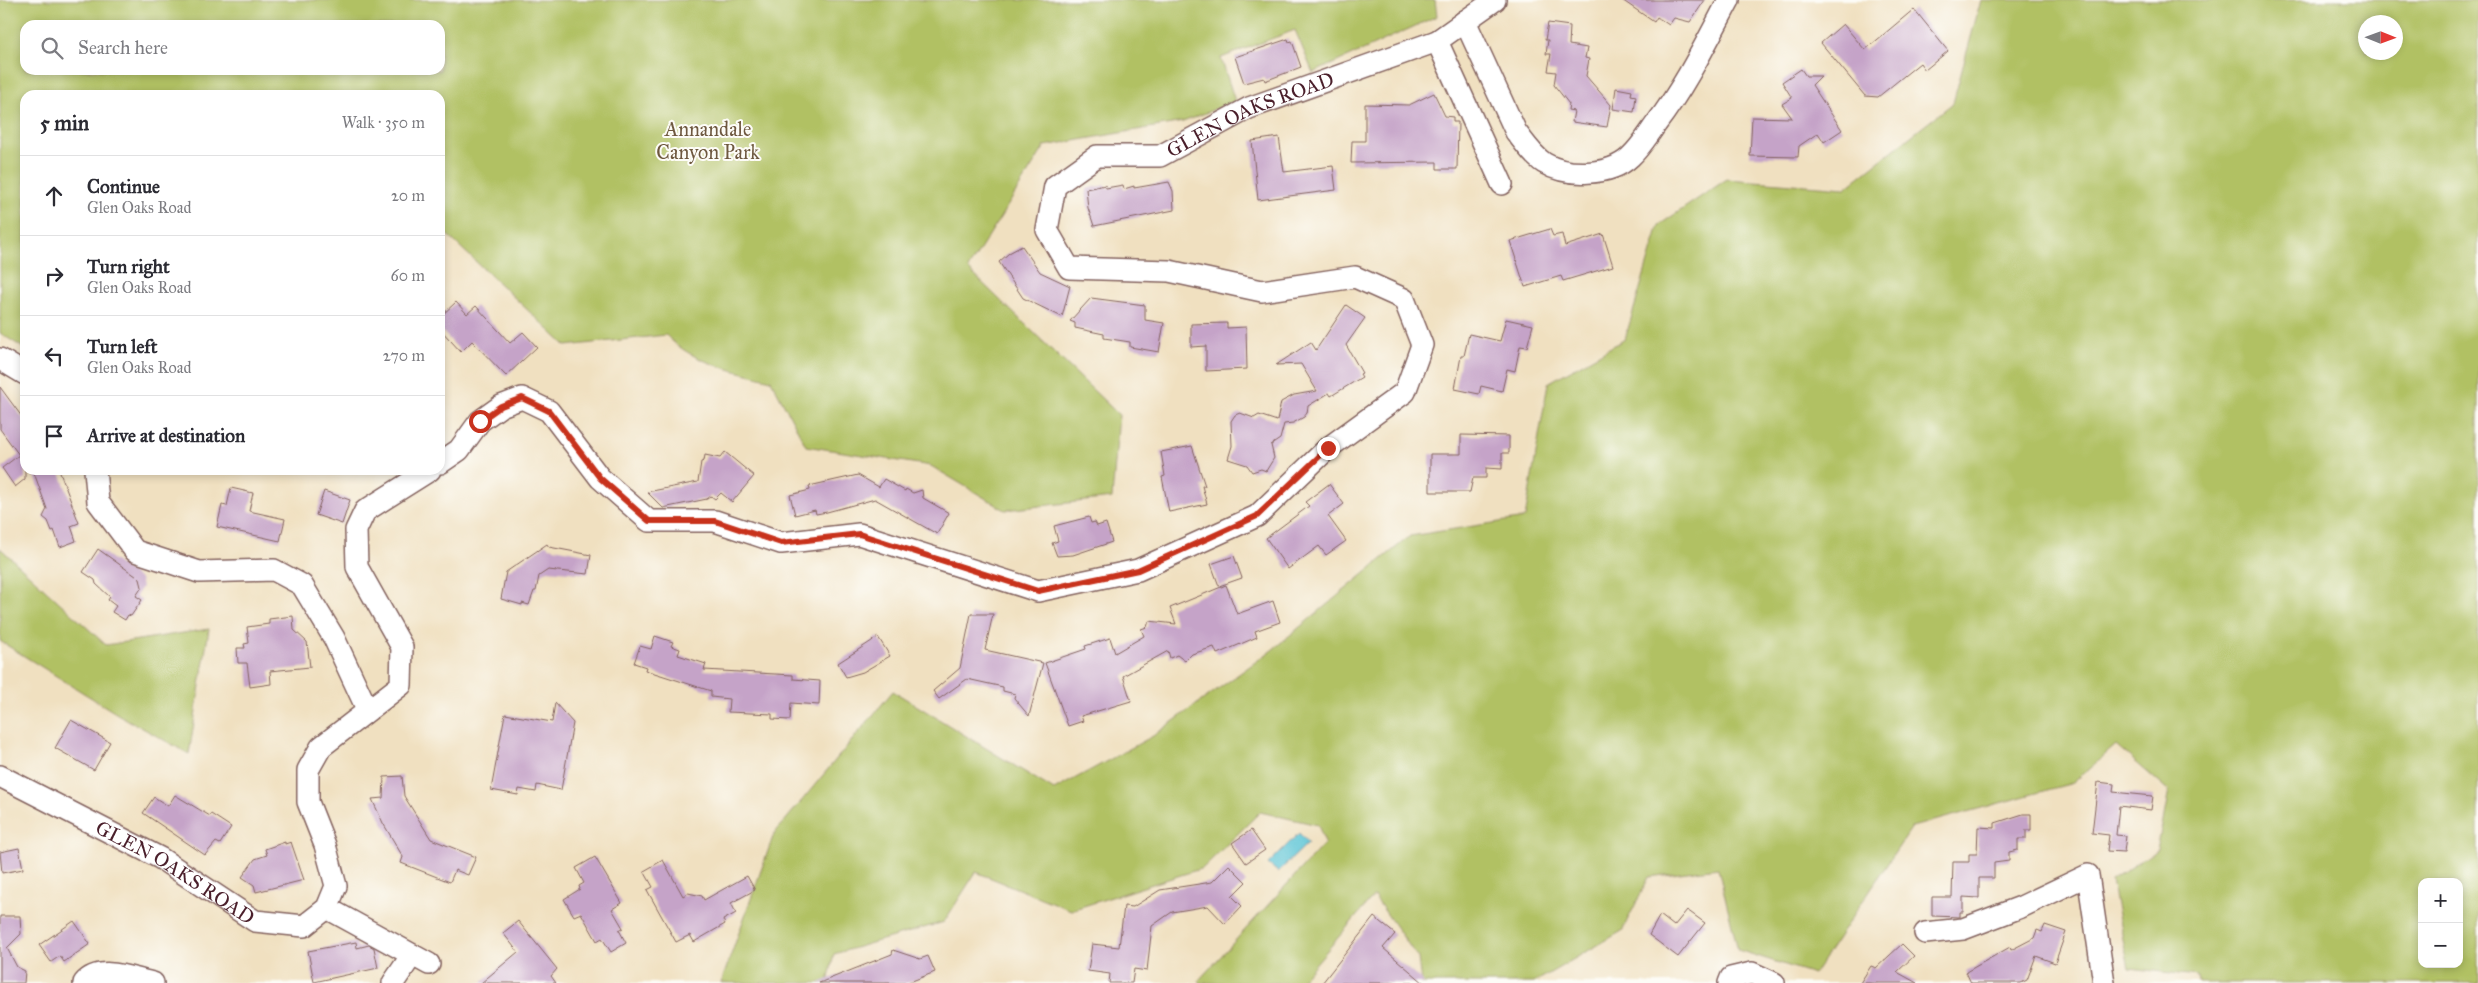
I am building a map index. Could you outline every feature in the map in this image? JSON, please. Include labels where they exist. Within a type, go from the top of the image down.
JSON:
[{"type":"street","name":"GLEN OAKS ROAD","points":[[445,460],[459,450],[480,421],[501,406],[522,398],[549,411],[600,478],[649,521],[715,521],[781,543],[859,534],[1038,591],[1138,570],[1257,516],[1328,448],[1405,392],[1422,345],[1404,299],[1355,277],[1262,291],[1169,271],[1069,268],[1046,230],[1055,186],[1097,156],[1160,156],[1249,108],[1437,41],[1495,0]]},
{"type":"street","points":[[1465,21],[1516,132],[1527,147],[1543,162],[1560,170],[1591,171],[1615,168],[1630,157],[1644,141],[1673,101],[1729,0]]},
{"type":"street","points":[[1437,41],[1502,184]]},
{"type":"street","points":[[0,359],[20,371]]},
{"type":"street","points":[[95,475],[98,502],[135,551],[198,572],[274,570],[302,584],[334,638],[367,709]]},
{"type":"street","points":[[393,983],[421,960],[327,908],[336,886],[325,845],[308,802],[308,770],[321,746],[367,709],[401,685],[402,647],[358,567],[356,530],[365,511],[422,475]]},
{"type":"street","name":"GLEN OAKS ROAD","points":[[0,776],[160,858],[255,921],[304,926],[327,908]]},
{"type":"street","points":[[1925,933],[1963,930],[2021,907],[2088,875],[2104,983]]},
{"type":"street","points":[[84,983],[89,978],[104,973],[153,983]]},
{"type":"street","points":[[1729,983],[1731,978],[1752,973],[1774,983]]},
{"type":"green space","name":"Annandale Canyon Park","points":[[0,0],[1435,0],[1437,16],[1313,73],[1295,30],[1221,58],[1235,101],[1183,122],[1045,146],[968,269],[1119,415],[1112,498],[1005,510],[931,466],[806,446],[771,380],[715,365],[701,359],[677,345],[666,335],[566,346],[445,233],[445,90],[20,90],[20,346],[0,333]]},
{"type":"green space","points":[[1981,0],[2478,0],[2478,983],[2198,983],[2197,976],[2129,968],[2111,881],[2157,850],[2169,791],[2116,745],[2073,783],[1912,827],[1814,974],[1738,950],[1718,868],[1649,877],[1622,931],[1533,983],[1421,983],[1418,958],[1374,896],[1299,983],[1200,983],[1198,981],[1325,843],[1318,825],[1260,812],[1203,868],[1071,910],[976,872],[944,922],[834,954],[828,983],[721,983],[774,834],[893,691],[1054,790],[1153,736],[1272,650],[1410,536],[1525,518],[1548,383],[1625,339],[1659,225],[1727,179],[1845,188],[1953,103]]},
{"type":"green space","points":[[0,548],[106,645],[209,629],[189,754],[119,715],[0,641]]},
{"type":"water","points":[[1299,833],[1308,843],[1278,872],[1268,864]]},
{"type":"building","points":[[1622,0],[1705,0],[1690,22],[1674,18],[1669,25],[1657,17],[1654,22]]},
{"type":"building","points":[[1914,9],[1948,51],[1925,70],[1920,63],[1878,97],[1865,96],[1821,43],[1843,24],[1865,50]]},
{"type":"building","points":[[1548,23],[1570,26],[1569,45],[1587,48],[1585,58],[1589,59],[1586,76],[1611,105],[1607,127],[1572,122],[1574,111],[1568,110],[1569,104],[1554,85],[1556,72],[1548,71],[1551,54],[1546,54],[1548,40],[1545,40]]},
{"type":"building","points":[[1288,39],[1289,42],[1292,41],[1301,67],[1265,81],[1264,78],[1244,83],[1235,57]]},
{"type":"building","points":[[1801,69],[1806,76],[1821,76],[1812,85],[1842,130],[1824,142],[1818,133],[1799,146],[1798,157],[1750,156],[1752,117],[1792,118],[1782,104],[1792,98],[1782,82]]},
{"type":"building","points":[[1616,88],[1632,91],[1631,95],[1636,96],[1634,112],[1613,109]]},
{"type":"building","points":[[1434,93],[1445,116],[1453,117],[1453,122],[1458,122],[1457,169],[1437,169],[1437,162],[1351,163],[1352,141],[1365,141],[1365,104],[1409,105]]},
{"type":"building","points":[[1279,137],[1284,172],[1333,166],[1336,190],[1258,200],[1252,141]]},
{"type":"building","points":[[1169,182],[1173,191],[1174,210],[1094,226],[1088,208],[1086,189],[1105,185],[1106,188],[1123,185],[1124,189]]},
{"type":"building","points":[[1550,229],[1553,236],[1562,234],[1565,246],[1603,234],[1613,266],[1563,281],[1561,276],[1525,287],[1510,241]]},
{"type":"building","points":[[1022,246],[1040,272],[1070,286],[1062,317],[1023,298],[999,262],[1009,253]]},
{"type":"building","points":[[1091,298],[1145,305],[1145,320],[1164,323],[1159,352],[1130,347],[1130,342],[1104,338],[1104,334],[1075,328],[1075,323],[1070,321]]},
{"type":"building","points":[[456,302],[467,314],[476,306],[510,343],[523,332],[537,347],[506,376],[472,341],[461,352],[445,334],[445,312]]},
{"type":"building","points":[[1346,305],[1365,318],[1346,345],[1362,373],[1360,374],[1362,377],[1331,396],[1329,393],[1308,406],[1304,417],[1293,423],[1284,424],[1280,439],[1271,445],[1274,458],[1266,471],[1261,469],[1252,472],[1247,465],[1228,459],[1232,446],[1231,421],[1235,415],[1240,413],[1254,418],[1259,415],[1277,421],[1281,402],[1294,395],[1317,391],[1301,364],[1276,365],[1311,342],[1316,350]]},
{"type":"building","points":[[1506,319],[1533,325],[1527,347],[1520,346],[1515,371],[1507,369],[1502,391],[1481,386],[1479,394],[1455,389],[1461,356],[1464,356],[1469,334],[1500,341]]},
{"type":"building","points":[[1227,323],[1227,328],[1246,327],[1247,369],[1206,371],[1206,346],[1191,347],[1191,324]]},
{"type":"building","points":[[0,387],[20,414],[20,475],[25,475],[25,479],[15,487],[2,468],[19,455],[0,429]]},
{"type":"building","points":[[1461,435],[1509,436],[1509,453],[1502,453],[1502,469],[1486,468],[1486,478],[1473,478],[1470,492],[1430,492],[1430,454],[1461,454]]},
{"type":"building","points":[[1192,446],[1205,486],[1202,486],[1207,504],[1169,512],[1162,477],[1165,476],[1161,452]]},
{"type":"building","points":[[725,452],[754,476],[732,502],[721,493],[715,499],[711,496],[707,499],[663,508],[647,492],[698,482],[701,462],[704,461],[705,455],[720,458]]},
{"type":"building","points":[[35,475],[61,475],[79,523],[71,526],[76,541],[60,547],[54,530],[52,531],[48,521],[43,517],[47,509]]},
{"type":"building","points":[[858,475],[879,487],[884,479],[905,491],[906,489],[913,493],[922,490],[923,498],[949,513],[937,534],[875,499],[827,512],[816,514],[815,510],[795,515],[790,495],[810,490],[809,486]]},
{"type":"building","points":[[1329,484],[1344,504],[1328,516],[1346,541],[1326,555],[1319,546],[1288,569],[1266,538],[1309,506],[1305,502]]},
{"type":"building","points":[[231,488],[253,493],[249,511],[285,519],[280,541],[217,527],[222,505],[227,506]]},
{"type":"building","points":[[324,491],[350,500],[342,524],[316,515]]},
{"type":"building","points":[[1089,517],[1091,523],[1095,522],[1097,526],[1106,523],[1112,542],[1073,555],[1057,556],[1052,543],[1058,541],[1054,526]]},
{"type":"building","points":[[547,544],[549,547],[591,555],[588,574],[548,570],[539,576],[536,591],[534,591],[529,605],[501,599],[506,572]]},
{"type":"building","points":[[98,549],[140,579],[142,587],[136,596],[142,600],[131,616],[128,615],[125,620],[112,612],[116,606],[108,600],[110,597],[96,584],[95,580],[83,572]]},
{"type":"building","points":[[1234,556],[1242,578],[1219,586],[1211,564]]},
{"type":"building","points":[[1226,585],[1237,614],[1273,601],[1280,622],[1255,631],[1257,637],[1217,654],[1214,647],[1192,654],[1185,661],[1177,655],[1170,658],[1168,651],[1123,676],[1131,701],[1081,716],[1083,721],[1068,726],[1045,663],[1086,649],[1085,646],[1110,638],[1115,653],[1144,636],[1141,629],[1147,627],[1149,621],[1176,624],[1170,608]]},
{"type":"building","points":[[971,614],[993,614],[985,650],[1043,663],[1029,716],[1014,698],[1015,694],[1003,691],[1003,687],[967,679],[939,699],[933,691],[960,668]]},
{"type":"building","points":[[293,616],[294,630],[307,642],[310,667],[270,671],[271,684],[250,687],[247,663],[238,663],[237,648],[245,648],[244,644],[249,643],[247,627],[269,624],[269,619]]},
{"type":"building","points":[[655,636],[673,642],[671,646],[680,649],[678,655],[706,664],[704,670],[793,675],[793,679],[820,681],[819,705],[791,703],[790,720],[772,719],[772,714],[728,712],[729,699],[711,697],[711,691],[645,670],[646,667],[634,663],[640,646],[651,649]]},
{"type":"building","points":[[878,637],[890,656],[863,672],[846,677],[838,663]]},
{"type":"building","points":[[555,703],[573,723],[561,790],[537,785],[536,792],[519,789],[518,795],[491,790],[505,714],[552,722]]},
{"type":"building","points":[[71,720],[110,742],[94,770],[55,748]]},
{"type":"building","points":[[402,776],[404,796],[431,839],[476,857],[468,875],[455,870],[450,882],[401,863],[403,857],[383,823],[372,799],[383,798],[384,777]]},
{"type":"building","points":[[2098,782],[2114,784],[2113,792],[2153,796],[2151,810],[2119,806],[2116,835],[2126,836],[2124,852],[2107,851],[2109,835],[2092,833]]},
{"type":"building","points":[[175,795],[231,827],[220,844],[216,842],[205,855],[143,813],[154,797],[168,806]]},
{"type":"building","points":[[2023,814],[2031,814],[2031,830],[2026,830],[2026,839],[2018,839],[2018,850],[2009,852],[2009,861],[1994,863],[1994,878],[1979,878],[1979,898],[1963,897],[1963,912],[1960,912],[1960,917],[1932,916],[1932,897],[1952,897],[1953,862],[1969,862],[1969,854],[1977,854],[1978,827],[1995,828],[1995,823]]},
{"type":"building","points":[[1251,830],[1265,850],[1246,863],[1232,843]]},
{"type":"building","points":[[285,842],[285,844],[291,842],[304,880],[256,892],[254,885],[242,877],[255,859],[267,855],[265,849]]},
{"type":"building","points":[[19,848],[23,869],[2,873],[0,852]]},
{"type":"building","points":[[595,857],[622,903],[612,909],[623,928],[619,930],[626,943],[611,952],[602,938],[597,941],[581,913],[574,916],[564,899],[580,889],[579,886],[584,883],[576,868]]},
{"type":"building","points":[[663,860],[683,896],[688,893],[702,896],[704,900],[747,876],[755,890],[731,903],[736,913],[723,920],[725,924],[694,942],[690,935],[676,942],[647,890],[653,887],[644,871]]},
{"type":"building","points":[[1229,865],[1246,882],[1232,896],[1242,906],[1225,924],[1208,906],[1172,912],[1152,926],[1147,971],[1134,969],[1132,983],[1109,983],[1110,974],[1088,971],[1092,944],[1119,947],[1124,906],[1133,907],[1160,890],[1212,882]]},
{"type":"building","points":[[1687,910],[1705,923],[1678,957],[1649,935],[1660,915],[1674,926]]},
{"type":"building","points":[[0,916],[20,916],[21,934],[7,948],[17,967],[25,971],[24,983],[0,983]]},
{"type":"building","points":[[1374,917],[1395,934],[1383,948],[1424,983],[1322,983]]},
{"type":"building","points":[[74,921],[90,944],[64,962],[60,956],[51,962],[39,945]]},
{"type":"building","points":[[518,921],[557,969],[551,976],[556,983],[481,983],[518,952],[503,933]]},
{"type":"building","points":[[2045,925],[2066,932],[2055,963],[2036,956],[2027,980],[2021,983],[1971,983],[1966,972],[2010,947],[2011,950],[2034,938],[2037,930],[2042,932]]},
{"type":"building","points":[[356,942],[357,948],[369,945],[374,948],[378,968],[314,982],[308,951]]},
{"type":"building","points":[[1902,944],[1914,956],[1897,972],[1917,983],[1860,983],[1871,966],[1876,968]]},
{"type":"building","points":[[893,950],[920,959],[928,956],[935,972],[907,983],[819,983],[892,954]]},
{"type":"route","points":[[480,421],[501,406],[522,398],[549,411],[600,478],[649,521],[715,521],[781,543],[859,534],[1038,591],[1138,570],[1257,516],[1328,448]]}]
